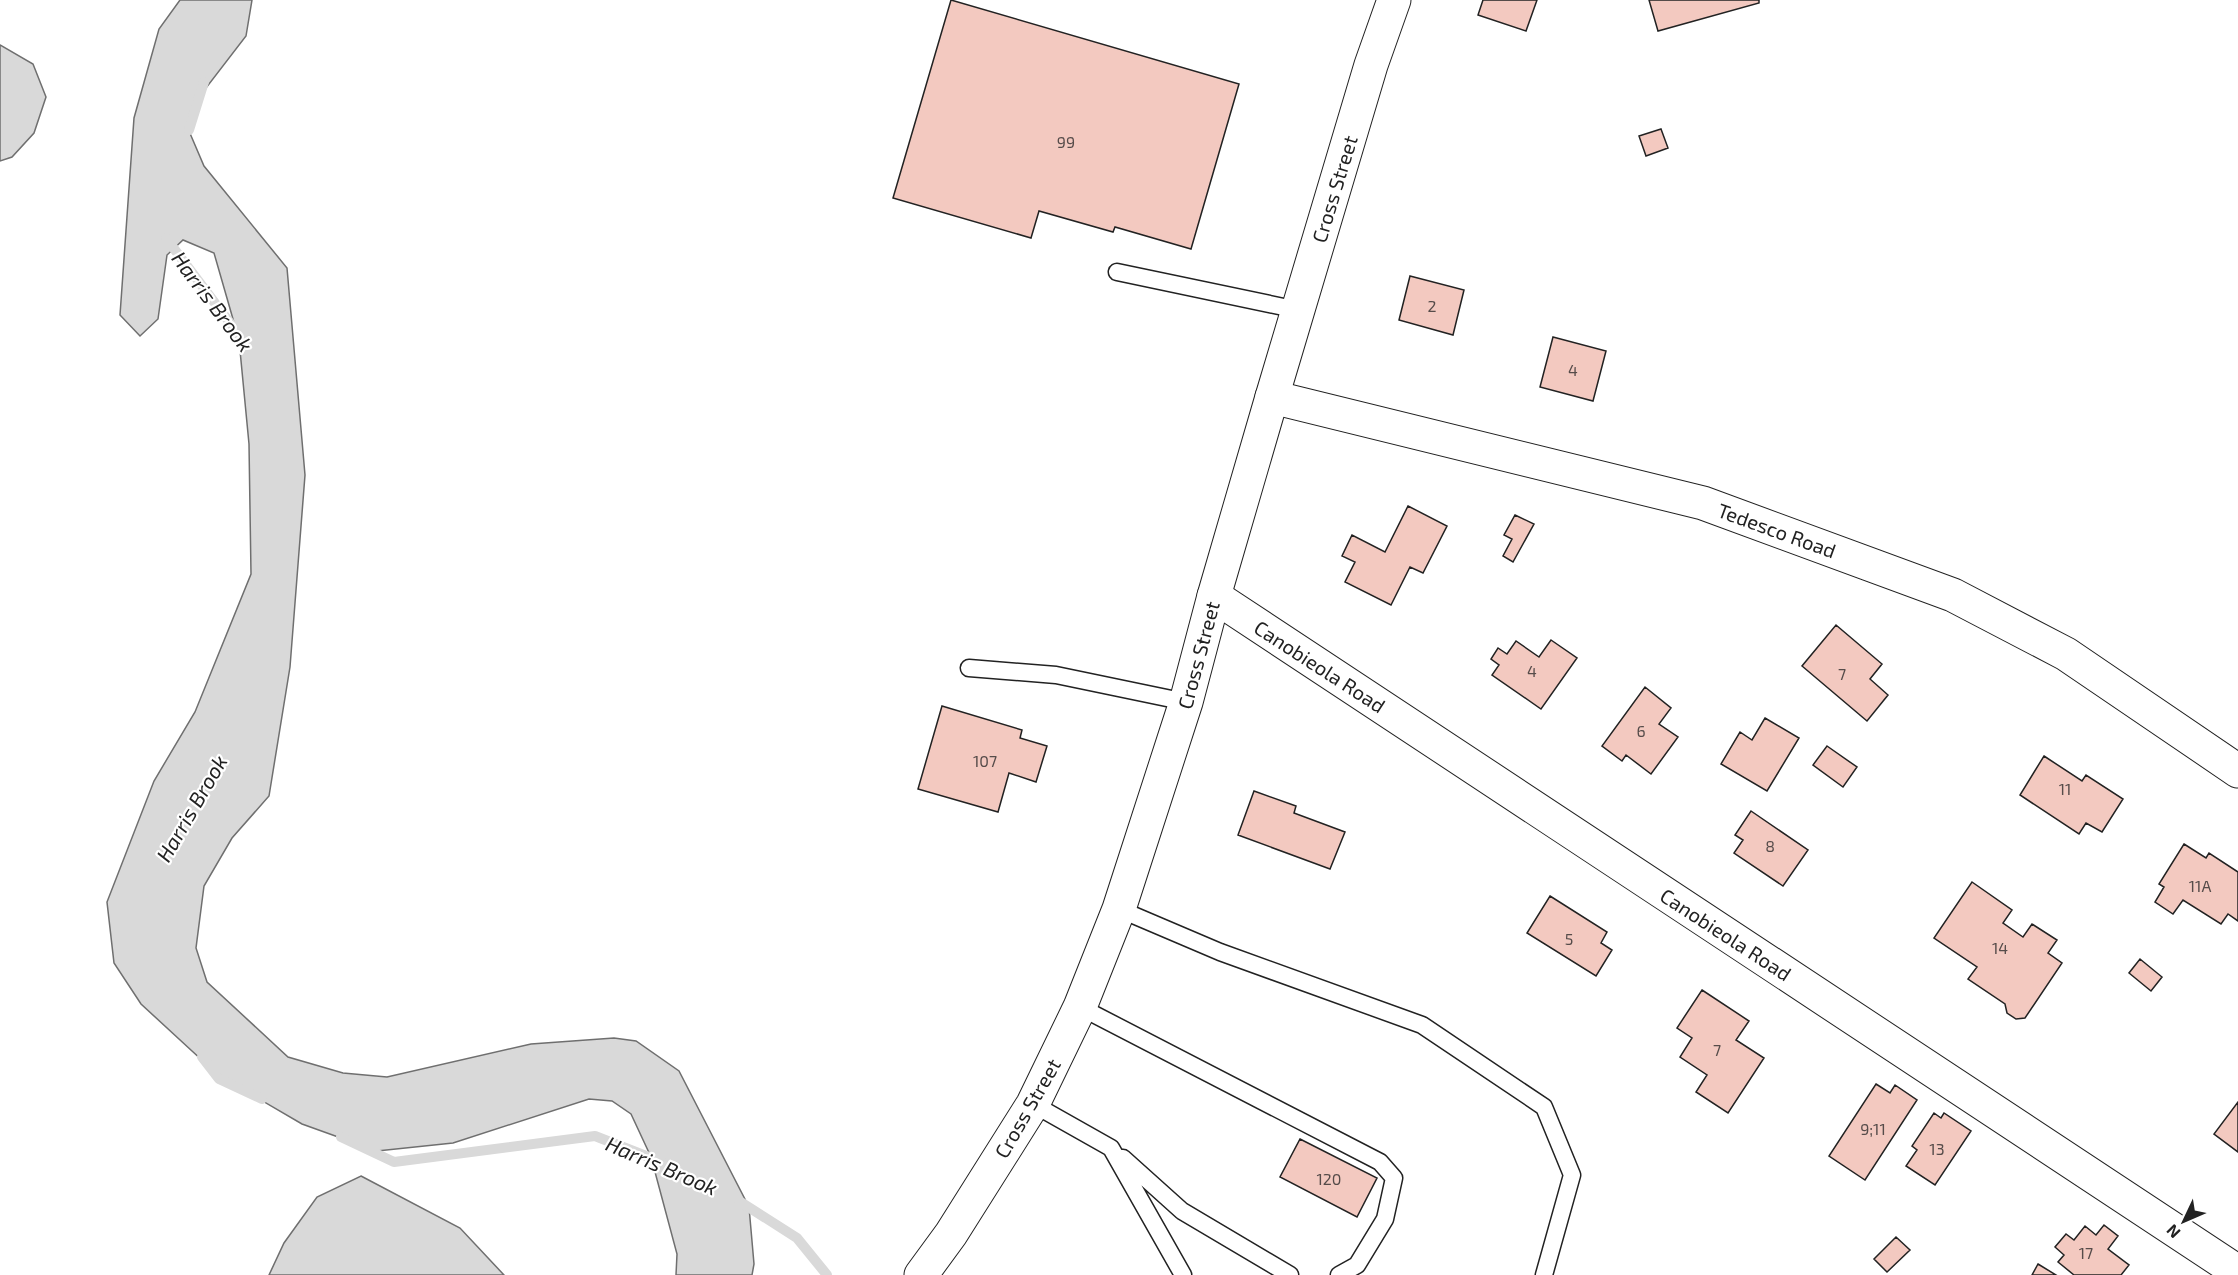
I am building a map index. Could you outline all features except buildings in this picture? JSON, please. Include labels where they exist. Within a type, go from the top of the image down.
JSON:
[{"type":"street","name":"Cross Street","points":[[921,1275],[951,1234],[1033,1104],[1080,1007],[1119,909],[1186,702],[1214,597],[1298,309],[1371,65],[1394,0]]},
{"type":"street","name":"Tedesco Road","points":[[1272,397],[1703,503],[1953,595],[2066,654],[2238,771]]},
{"type":"street","name":"Canobieola Road","points":[[1214,597],[2238,1272]]},
{"type":"lane","points":[[1117,272],[1298,309]]},
{"type":"lane","points":[[969,668],[1056,675],[1186,702]]},
{"type":"lane","points":[[1119,909],[1220,952],[1422,1025],[1544,1107],[1572,1175],[1544,1275]]},
{"type":"lane","points":[[1080,1007],[1380,1162],[1394,1178],[1386,1219],[1357,1265],[1339,1275]]},
{"type":"lane","points":[[1033,1104],[1112,1148],[1182,1211],[1290,1275]]},
{"type":"lane","points":[[1112,1148],[1183,1275]]},
{"type":"water","points":[[180,0],[252,0],[246,36],[199,97],[189,131],[204,166],[287,268],[305,475],[290,667],[269,796],[232,838],[204,886],[196,948],[207,982],[288,1057],[343,1073],[387,1077],[531,1044],[614,1038],[636,1041],[679,1071],[749,1207],[754,1264],[752,1275],[676,1275],[677,1254],[651,1157],[631,1114],[612,1101],[589,1099],[453,1143],[377,1151],[302,1124],[218,1075],[141,1004],[114,963],[107,902],[154,781],[195,712],[251,574],[249,444],[239,340],[214,253],[183,240],[167,255],[158,319],[140,336],[120,315],[134,118],[159,29]]},
{"type":"water","points":[[0,45],[33,64],[46,97],[34,133],[12,157],[0,161]]},
{"type":"water","points":[[361,1176],[460,1228],[504,1275],[269,1275],[284,1243],[317,1197]]},
{"type":"waterway","name":"Harris Brook","points":[[189,130],[204,82]]},
{"type":"waterway","name":"Harris Brook","points":[[166,238],[245,343]]},
{"type":"waterway","name":"Harris Brook","points":[[202,1057],[219,1079],[262,1099]]},
{"type":"waterway","name":"Harris Brook","points":[[341,1137],[394,1162],[595,1136],[664,1163]]},
{"type":"waterway","name":"Harris Brook","points":[[739,1201],[797,1238],[827,1275]]}]
